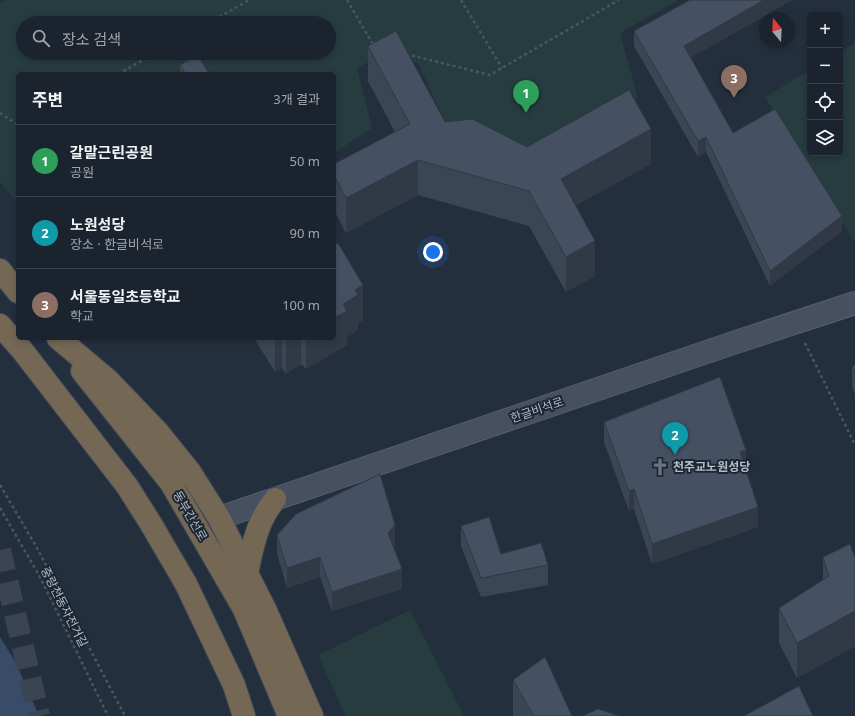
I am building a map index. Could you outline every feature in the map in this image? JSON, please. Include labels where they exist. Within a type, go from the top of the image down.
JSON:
[{"type":"highway","points":[[0,270],[16,290]]},
{"type":"highway","points":[[0,325],[22,350],[127,486],[151,524],[186,584],[234,685],[244,716]]},
{"type":"highway","points":[[59,340],[109,381],[157,432],[190,472],[219,518],[247,573],[266,611],[312,716]]},
{"type":"highway","name":"동부간선로","points":[[59,340],[171,483],[244,609],[290,716]]},
{"type":"highway","points":[[247,573],[252,549],[263,518],[275,499]]},
{"type":"main road","name":"한글비석로","points":[[219,518],[855,303]]},
{"type":"path","points":[[221,16],[249,0]]},
{"type":"path","points":[[347,0],[375,47]]},
{"type":"path","points":[[461,0],[502,68]]},
{"type":"path","points":[[405,54],[490,75],[619,0]]},
{"type":"path","points":[[122,72],[143,60]]},
{"type":"path","points":[[0,113],[16,124]]},
{"type":"path","points":[[794,323],[855,445]]},
{"type":"path","points":[[0,485],[44,561],[125,716]]},
{"type":"path","name":"중랑천동자전거길","points":[[0,508],[40,577],[108,716]]},
{"type":"green space","points":[[6,0],[679,0],[620,33],[638,98],[529,160],[454,142],[418,63],[386,53],[357,68],[372,128],[336,152],[336,72],[16,72],[16,202],[0,182],[0,3]]},
{"type":"green space","points":[[855,43],[855,239],[853,240],[765,97],[807,72],[807,156],[843,156],[843,50]]},
{"type":"green space","points":[[410,610],[464,716],[346,716],[318,655]]},
{"type":"water","points":[[0,637],[16,663],[39,716],[0,716]]},
{"type":"building","points":[[690,0],[764,0],[684,46],[733,133],[775,109],[842,216],[770,271],[706,137],[698,141],[634,31]]},
{"type":"building","points":[[396,31],[445,122],[472,119],[527,147],[629,90],[651,129],[561,179],[595,241],[566,257],[529,191],[418,160],[346,198],[336,179],[336,163],[410,124],[368,46]]},
{"type":"building","points":[[189,60],[201,60],[208,72],[185,72],[180,65]]},
{"type":"building","points":[[338,243],[363,285],[355,290],[358,295],[343,304],[347,311],[336,317],[336,244]]},
{"type":"building","points":[[855,365],[855,374],[852,367]]},
{"type":"building","points":[[720,377],[746,450],[740,452],[758,507],[652,544],[634,489],[629,491],[604,422]]},
{"type":"building","points":[[380,474],[395,525],[388,533],[402,569],[332,592],[320,557],[287,568],[277,535],[296,514]]},
{"type":"building","points":[[489,517],[501,554],[541,543],[548,565],[481,578],[461,526]]},
{"type":"building","points":[[850,544],[855,558],[855,611],[797,643],[779,608],[829,576],[823,557]]},
{"type":"building","points":[[545,657],[572,716],[534,716],[513,680]]},
{"type":"building","points":[[799,686],[813,716],[744,716]]},
{"type":"building","points":[[598,709],[619,716],[582,716]]},
{"type":"tunnel","points":[[0,550],[39,716]]},
{"type":"place","name":"서울동일초등학교","points":[[734,98]]},
{"type":"place","name":"갈말근린공원","points":[[526,113]]},
{"type":"place","name":"노원성당","points":[[675,455]]},
{"type":"place","name":"천주교노원성당","points":[[660,467]]}]
